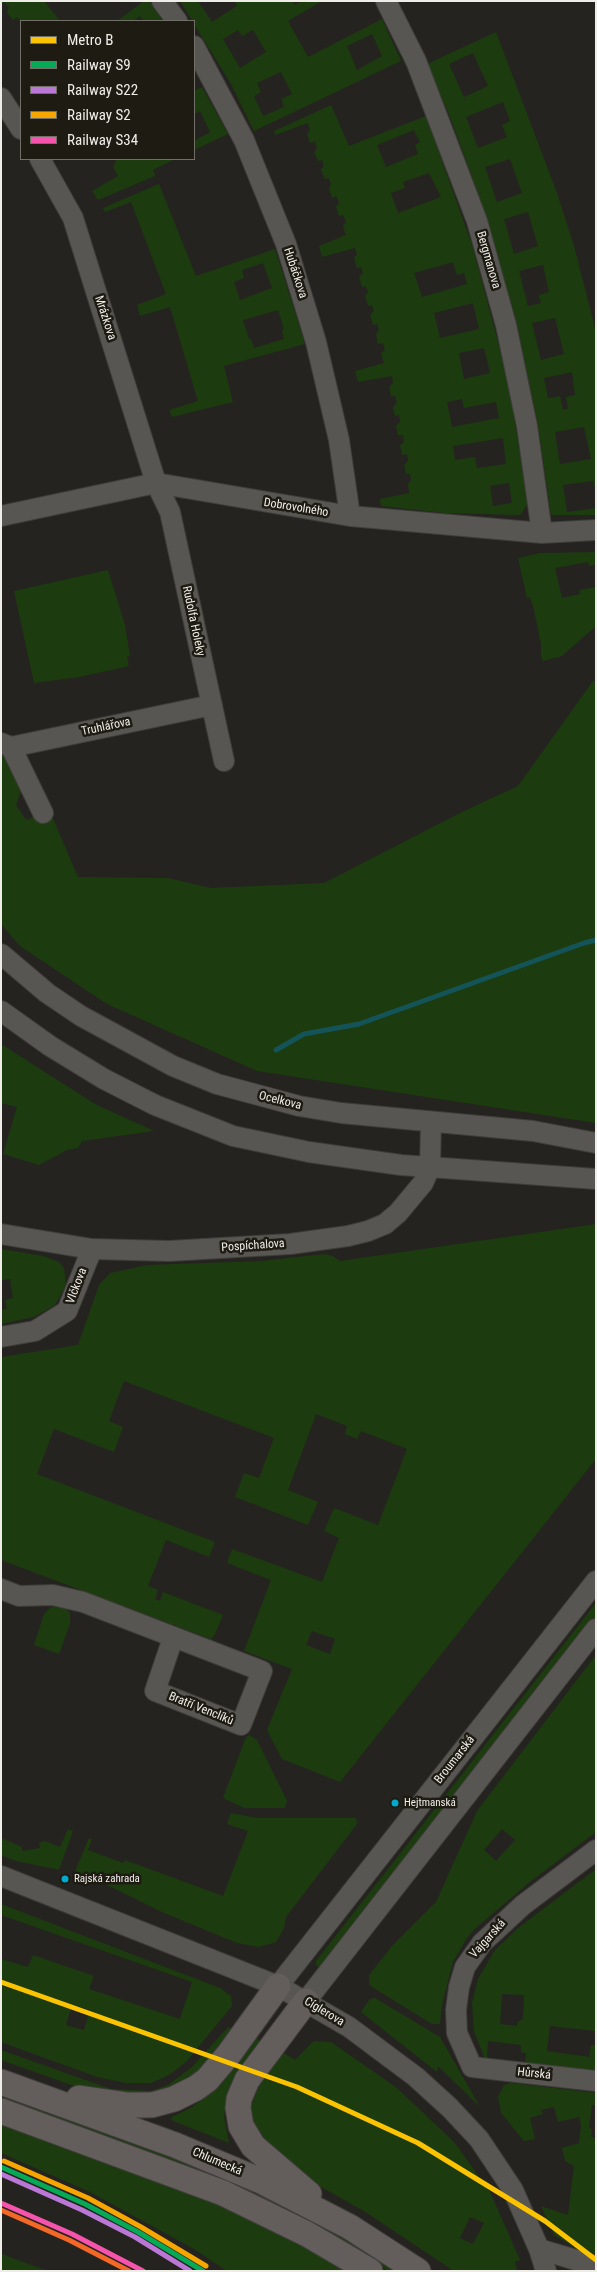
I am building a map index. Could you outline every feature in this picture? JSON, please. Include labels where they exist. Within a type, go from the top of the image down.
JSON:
[{"type":"main road","points":[[12,2086],[128,2106],[152,2105],[174,2099],[196,2088],[216,2070],[278,1986]]},
{"type":"main road","points":[[306,2001],[247,2080],[239,2099],[238,2117],[245,2134],[262,2154],[350,2227]]},
{"type":"main road","name":"Chlumecká","points":[[12,2086],[219,2162],[305,2202],[350,2227],[418,2271]]},
{"type":"main road","points":[[1,2111],[223,2193],[308,2234],[370,2271]]},
{"type":"street","points":[[162,1],[176,20]]},
{"type":"street","name":"Bergmanova","points":[[386,1],[416,61],[477,221],[506,325],[527,426],[542,533]]},
{"type":"street","name":"Hubáčkova","points":[[195,48],[244,140],[286,244],[318,351],[339,440],[350,516]]},
{"type":"street","points":[[1,98],[20,127]]},
{"type":"street","name":"Mrázkova","points":[[41,160],[73,218],[156,482]]},
{"type":"street","name":"Dobrovolného","points":[[1,516],[156,482],[350,516],[542,533],[596,530]]},
{"type":"street","name":"Rudolfa Holeky","points":[[156,482],[170,512],[224,761]]},
{"type":"street","name":"Truhlářova","points":[[6,745],[212,705]]},
{"type":"street","points":[[6,745],[43,813]]},
{"type":"street","name":"Ocelkova","points":[[1,954],[47,993],[81,1016],[128,1043],[182,1070],[217,1084],[299,1106],[341,1114],[533,1131],[596,1143]]},
{"type":"street","points":[[1,1011],[50,1046],[104,1079],[155,1105],[211,1128],[259,1142],[309,1152],[430,1167],[596,1179]]},
{"type":"street","name":"Pospíchalova","points":[[1,1234],[92,1249],[169,1251],[290,1244],[348,1236],[385,1224],[398,1213],[423,1183],[430,1167],[430,1123]]},
{"type":"street","name":"Vlčkova","points":[[1,1337],[35,1331],[68,1311],[92,1249]]},
{"type":"street","name":"Broumarská","points":[[278,1986],[596,1581]]},
{"type":"street","name":"Bratří Venclíků","points":[[1,1589],[19,1596],[53,1595],[83,1602],[262,1671],[241,1725],[155,1690],[173,1638]]},
{"type":"street","points":[[306,2001],[596,1629]]},
{"type":"street","name":"Vajgarská","points":[[472,2067],[456,2033],[459,1987],[472,1956],[498,1926],[596,1850]]},
{"type":"street","name":"Cíglerova","points":[[1,1876],[278,1986],[349,2027],[416,2077],[450,2108],[479,2139],[513,2190],[543,2262]]},
{"type":"street","name":"Hůrská","points":[[472,2067],[596,2081]]},
{"type":"street","points":[[543,2262],[596,2266]]},
{"type":"green space","points":[[1,1],[44,1],[59,20],[20,21],[17,17],[13,20],[7,13],[9,7],[4,2],[1,4]]},
{"type":"green space","points":[[144,1],[149,1],[162,20],[143,20],[140,16],[134,20],[118,20]]},
{"type":"green space","points":[[180,1],[198,1],[212,22],[237,6],[235,1],[293,1],[295,5],[301,1],[322,1],[288,21],[308,57],[382,19],[401,61],[254,131],[231,84],[195,25],[195,20],[192,20]],"holes":[[[238,30],[242,36],[253,30],[266,52],[240,68],[223,39]],[[372,34],[382,56],[357,70],[347,46]],[[281,72],[292,94],[281,99],[284,107],[263,116],[254,96],[261,92],[257,83]]]},
{"type":"green space","points":[[496,32],[557,193],[574,246],[596,332],[596,491],[593,481],[563,485],[567,512],[596,508],[596,515],[551,515],[538,425],[516,320],[486,215],[449,114],[427,64]],"holes":[[[473,53],[488,86],[464,97],[449,64]],[[503,102],[510,121],[502,125],[507,137],[478,148],[466,117]],[[510,159],[522,193],[497,202],[485,167]],[[528,212],[538,246],[514,254],[504,219]],[[543,265],[549,292],[539,295],[541,303],[528,306],[519,271]],[[555,318],[564,354],[541,360],[532,323]],[[572,372],[575,395],[566,397],[568,409],[563,410],[560,396],[548,398],[544,378]],[[584,427],[591,459],[560,464],[555,432]]]},
{"type":"green space","points":[[202,87],[228,134],[195,150],[195,140],[210,132],[200,111],[195,114],[195,90]]},
{"type":"green space","points":[[331,105],[349,146],[426,116],[472,245],[508,379],[527,498],[527,505],[520,515],[445,513],[381,506],[380,499],[409,493],[408,484],[411,480],[410,474],[406,474],[404,465],[408,461],[407,454],[402,455],[400,445],[404,442],[403,435],[398,435],[396,426],[400,422],[399,415],[395,416],[393,407],[397,403],[395,396],[391,396],[389,387],[393,383],[392,376],[358,382],[355,371],[384,363],[381,353],[385,350],[383,343],[378,344],[376,334],[379,330],[377,324],[373,325],[370,315],[374,311],[372,305],[368,306],[365,296],[368,292],[366,286],[362,287],[359,277],[363,273],[361,267],[357,268],[354,258],[357,254],[355,248],[322,257],[319,246],[346,235],[343,226],[346,222],[343,215],[339,216],[336,207],[339,203],[336,196],[332,198],[329,189],[331,184],[329,178],[325,179],[321,170],[324,166],[322,160],[318,161],[314,152],[317,148],[315,141],[310,143],[307,134],[310,130],[308,123],[275,135],[274,131]],"holes":[[[414,130],[420,142],[415,145],[418,154],[386,167],[377,145]],[[429,173],[441,197],[398,213],[391,193],[405,188],[403,182]],[[453,262],[457,275],[464,273],[467,284],[422,297],[414,273]],[[473,303],[479,329],[440,338],[434,313]],[[484,348],[490,373],[464,379],[459,353]],[[462,399],[464,408],[496,402],[499,418],[452,427],[447,402]],[[503,438],[506,464],[477,468],[475,457],[455,460],[453,446]],[[509,483],[512,503],[493,506],[490,486]]]},
{"type":"green space","points":[[115,160],[173,160],[153,170],[155,176],[98,200],[92,191],[118,176],[113,167],[116,162]]},
{"type":"green space","points":[[159,184],[196,276],[275,249],[305,344],[224,366],[233,402],[172,417],[169,410],[198,401],[170,307],[140,316],[137,305],[166,294],[131,202],[105,212],[103,208]],"holes":[[[263,263],[272,288],[240,300],[234,282],[244,278],[242,270]],[[278,310],[284,329],[282,330],[284,339],[254,348],[243,320]]]},
{"type":"green space","points":[[596,552],[596,564],[589,566],[588,562],[555,568],[562,598],[580,594],[579,590],[596,587],[596,626],[562,656],[543,661],[534,610],[530,597],[527,598],[518,558],[540,553]]},
{"type":"green space","points":[[108,570],[125,625],[130,656],[127,657],[129,666],[79,677],[34,683],[14,591]]},
{"type":"green space","points":[[593,681],[596,681],[596,1123],[257,1071],[107,1004],[20,946],[1,924],[1,749],[21,790],[16,805],[26,820],[39,815],[48,807],[78,877],[168,878],[211,888],[324,883],[460,813],[518,786]]},
{"type":"green space","points":[[1,1044],[95,1104],[154,1131],[82,1141],[78,1148],[67,1150],[39,1165],[3,1154],[17,1107],[1,1103]]},
{"type":"green space","points":[[596,1224],[596,1459],[340,1782],[282,1759],[267,1730],[292,1669],[244,1651],[271,1580],[227,1563],[232,1549],[322,1582],[339,1538],[324,1531],[334,1508],[378,1525],[407,1449],[361,1431],[357,1439],[345,1434],[347,1426],[316,1414],[288,1490],[318,1502],[308,1525],[235,1497],[244,1473],[259,1478],[274,1438],[124,1381],[109,1421],[123,1427],[114,1452],[54,1429],[37,1474],[215,1542],[209,1557],[166,1540],[148,1586],[158,1590],[155,1599],[160,1601],[163,1592],[223,1615],[211,1639],[1,1560],[1,1357],[78,1345],[99,1285],[110,1273],[147,1265],[261,1261],[324,1254],[333,1256],[340,1261]],"holes":[[[312,1631],[335,1639],[330,1654],[306,1645]]]},
{"type":"green space","points":[[1,1249],[43,1256],[59,1262],[64,1268],[66,1285],[55,1305],[34,1317],[1,1324],[1,1310],[7,1309],[5,1300],[13,1298],[10,1279],[2,1280],[1,1277]]},
{"type":"green space","points":[[596,1603],[596,1616],[322,1965],[319,1967],[316,1965],[316,1961]]},
{"type":"green space","points":[[57,1605],[65,1607],[70,1613],[70,1624],[59,1654],[34,1645],[44,1614],[50,1608]]},
{"type":"green space","points":[[596,1655],[596,1832],[531,1881],[477,1927],[467,1938],[453,1962],[442,2005],[440,2024],[432,2024],[369,1985],[369,1975],[393,1945],[436,1902],[477,1811]],"holes":[[[502,1829],[515,1840],[496,1861],[484,1850]]]},
{"type":"green space","points":[[249,1735],[257,1740],[287,1801],[285,1808],[244,1808],[223,1798],[246,1737]]},
{"type":"green space","points":[[231,1813],[257,1818],[356,1818],[357,1824],[286,1917],[284,1928],[276,1942],[259,1947],[237,1943],[164,1913],[107,1885],[74,1874],[89,1838],[92,1839],[88,1850],[123,1863],[125,1860],[223,1896],[248,1831],[227,1824]]},
{"type":"green space","points":[[68,1829],[73,1831],[59,1870],[16,1861],[1,1855],[1,1838],[22,1847],[22,1851],[40,1848],[39,1843],[45,1841],[60,1847]]},
{"type":"green space","points":[[596,1869],[596,2031],[550,2026],[547,2051],[589,2057],[591,2045],[595,2045],[596,2035],[596,2072],[485,2059],[474,2031],[472,2003],[478,1979],[495,1950],[518,1928]],"holes":[[[502,1994],[524,1995],[523,2020],[518,2021],[517,2026],[500,2024]],[[488,2041],[521,2045],[521,2052],[526,2053],[525,2062],[487,2058]]]},
{"type":"green space","points":[[1,1904],[220,1988],[231,1996],[232,2006],[186,2062],[169,2075],[151,2083],[126,2083],[97,2077],[1,2042],[1,1959],[28,1967],[33,1955],[94,1976],[89,1989],[180,2019],[192,1982],[1,1915]],"holes":[[[72,2005],[90,2010],[84,2030],[66,2025]]]},
{"type":"green space","points":[[375,1998],[440,2037],[480,2107],[438,2066],[437,2072],[361,2012],[370,1999]]},
{"type":"green space","points":[[228,2027],[234,2030],[197,2074],[168,2094],[94,2093],[1,2060],[1,2050],[111,2089],[151,2091],[168,2085],[192,2067]]},
{"type":"green space","points":[[255,2038],[263,2042],[237,2075],[227,2097],[224,2116],[229,2143],[171,2120],[172,2117],[191,2108],[212,2091]]},
{"type":"green space","points":[[314,2041],[331,2042],[397,2088],[455,2143],[490,2192],[520,2260],[515,2262],[517,2271],[454,2271],[367,2213],[281,2164],[256,2138],[250,2109],[263,2076],[281,2051],[295,2060]],"holes":[[[470,2217],[484,2223],[473,2244],[460,2238]]]},
{"type":"green space","points":[[511,2083],[596,2093],[596,2105],[592,2105],[589,2128],[592,2129],[591,2137],[596,2138],[596,2257],[585,2254],[554,2235],[541,2206],[568,2215],[574,2166],[565,2161],[562,2148],[579,2143],[581,2126],[579,2117],[558,2122],[554,2107],[541,2110],[543,2114],[530,2118],[535,2139],[524,2141],[501,2113],[498,2097],[504,2085]]},
{"type":"green space","points":[[1,2091],[231,2176],[404,2271],[388,2271],[353,2248],[1,2100]]},
{"type":"green space","points":[[1,2122],[140,2173],[262,2223],[350,2271],[227,2271],[194,2249],[90,2192],[1,2153]]},
{"type":"green space","points":[[1,2253],[12,2258],[48,2271],[1,2271]]},
{"type":"waterway","points":[[276,1050],[304,1034],[359,1024],[596,940]]},
{"type":"metro line","name":"B","points":[[1,1982],[297,2087],[418,2143],[545,2221],[596,2260]]},
{"type":"rail line","name":"S2","points":[[4,2161],[88,2198],[206,2266]]},
{"type":"rail line","name":"S9","points":[[1,2167],[85,2204],[138,2232],[203,2271]]},
{"type":"rail line","name":"S22","points":[[1,2174],[82,2210],[135,2237],[190,2271]]},
{"type":"rail line","name":"S34","points":[[1,2203],[72,2234],[143,2271]]},
{"type":"transit line","points":[[1,2210],[69,2240],[129,2271]]},
{"type":"place","name":"Hejtmanská","points":[[395,1803]]},
{"type":"place","name":"Rajská zahrada","points":[[65,1879]]}]
